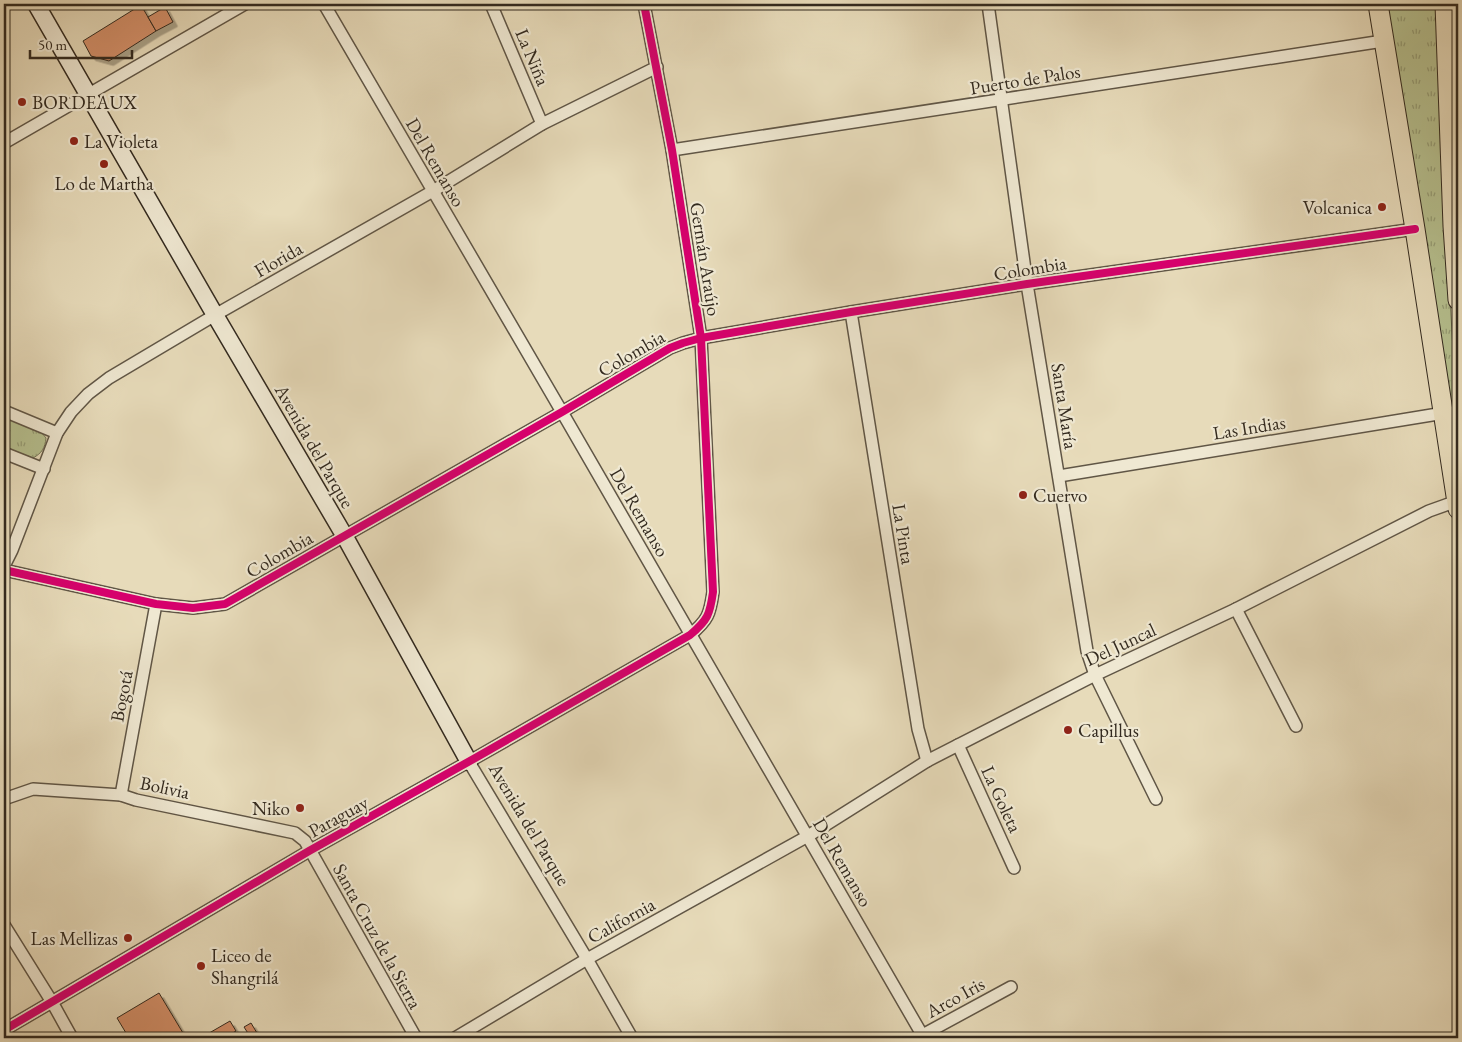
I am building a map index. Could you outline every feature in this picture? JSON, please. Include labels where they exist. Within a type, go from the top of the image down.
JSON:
[{"type":"main road","points":[[1378,4],[1458,505]]},
{"type":"main road","points":[[1445,4],[1453,226],[1458,300]]},
{"type":"street","name":"Avenida del Parque","points":[[36,4],[344,535],[470,762],[632,1038]]},
{"type":"street","points":[[4,143],[245,4]]},
{"type":"street","name":"Del Remanso","points":[[324,4],[808,836],[921,1037]]},
{"type":"street","name":"La Niña","points":[[492,4],[542,124]]},
{"type":"street","name":"Germán Araújo","points":[[644,4],[672,150],[701,338],[713,592],[708,617],[690,635]]},
{"type":"street","name":"Santa María","points":[[988,4],[1028,284],[1087,652],[1095,675],[1156,799]]},
{"type":"street","name":"Puerto de Palos","points":[[672,150],[1383,41]]},
{"type":"street","name":"Florida","points":[[4,566],[12,550],[57,433],[71,412],[88,394],[109,378],[215,315],[433,191],[542,124],[657,67]]},
{"type":"street","name":"Colombia","points":[[4,570],[156,604],[193,608],[224,604],[562,412],[670,348],[682,343],[851,312],[1028,284],[1415,228]]},
{"type":"street","name":"La Pinta","points":[[851,312],[918,729],[927,761]]},
{"type":"street","points":[[4,410],[57,433]]},
{"type":"street","name":"Las Indias","points":[[1059,476],[1444,413]]},
{"type":"street","points":[[4,453],[44,469]]},
{"type":"street","name":"Del Juncal","points":[[808,836],[927,761],[1095,675],[1236,609],[1429,511],[1458,505]]},
{"type":"street","name":"Bogotá","points":[[121,795],[156,604]]},
{"type":"street","points":[[1236,609],[1296,726]]},
{"type":"street","name":"Paraguay","points":[[4,1030],[310,851],[470,762],[690,635]]},
{"type":"street","name":"La Goleta","points":[[958,745],[1014,868]]},
{"type":"street","name":"Bolivia","points":[[4,799],[33,789],[121,795],[136,800],[295,833],[305,841],[310,851]]},
{"type":"street","name":"California","points":[[455,1038],[587,959],[808,836]]},
{"type":"street","name":"Santa Cruz de la Sierra","points":[[310,851],[416,1038]]},
{"type":"street","points":[[4,925],[72,1038]]},
{"type":"street","name":"Arco Iris","points":[[921,1037],[1010,986]]},
{"type":"green space","points":[[1386,4],[1437,4],[1446,228],[1453,350],[1458,391],[1458,459]]},
{"type":"green space","points":[[4,416],[42,433],[46,438],[46,442],[39,454],[33,458],[4,447]]},
{"type":"building","points":[[141,5],[156,31],[109,61],[91,56],[83,41]]},
{"type":"building","points":[[165,7],[173,22],[156,31],[148,17]]},
{"type":"building","points":[[159,993],[186,1038],[129,1038],[117,1018]]},
{"type":"building","points":[[230,1021],[236,1031],[224,1038],[206,1038],[204,1036]]},
{"type":"building","points":[[251,1023],[260,1038],[251,1038],[244,1027]]},
{"type":"cycle path","points":[[4,1030],[309,851],[690,635],[704,621],[711,606],[713,592],[701,338],[672,150],[644,4]]},
{"type":"cycle path","points":[[4,570],[156,604],[193,608],[225,604],[562,412],[670,348],[683,343],[701,338],[851,312],[1027,284],[1415,229]]},
{"type":"place","name":"BORDEAUX","points":[[22,102]]},
{"type":"place","name":"La Violeta","points":[[74,141]]},
{"type":"place","name":"Lo de Martha","points":[[104,164]]},
{"type":"place","name":"Volcanica","points":[[1382,207]]},
{"type":"place","name":"Cuervo","points":[[1023,495]]},
{"type":"place","name":"Capillus","points":[[1068,730]]},
{"type":"place","name":"Niko","points":[[300,808]]},
{"type":"place","name":"Las Mellizas","points":[[128,938]]},
{"type":"place","name":"Liceo de Shangrilá","points":[[201,966]]}]
